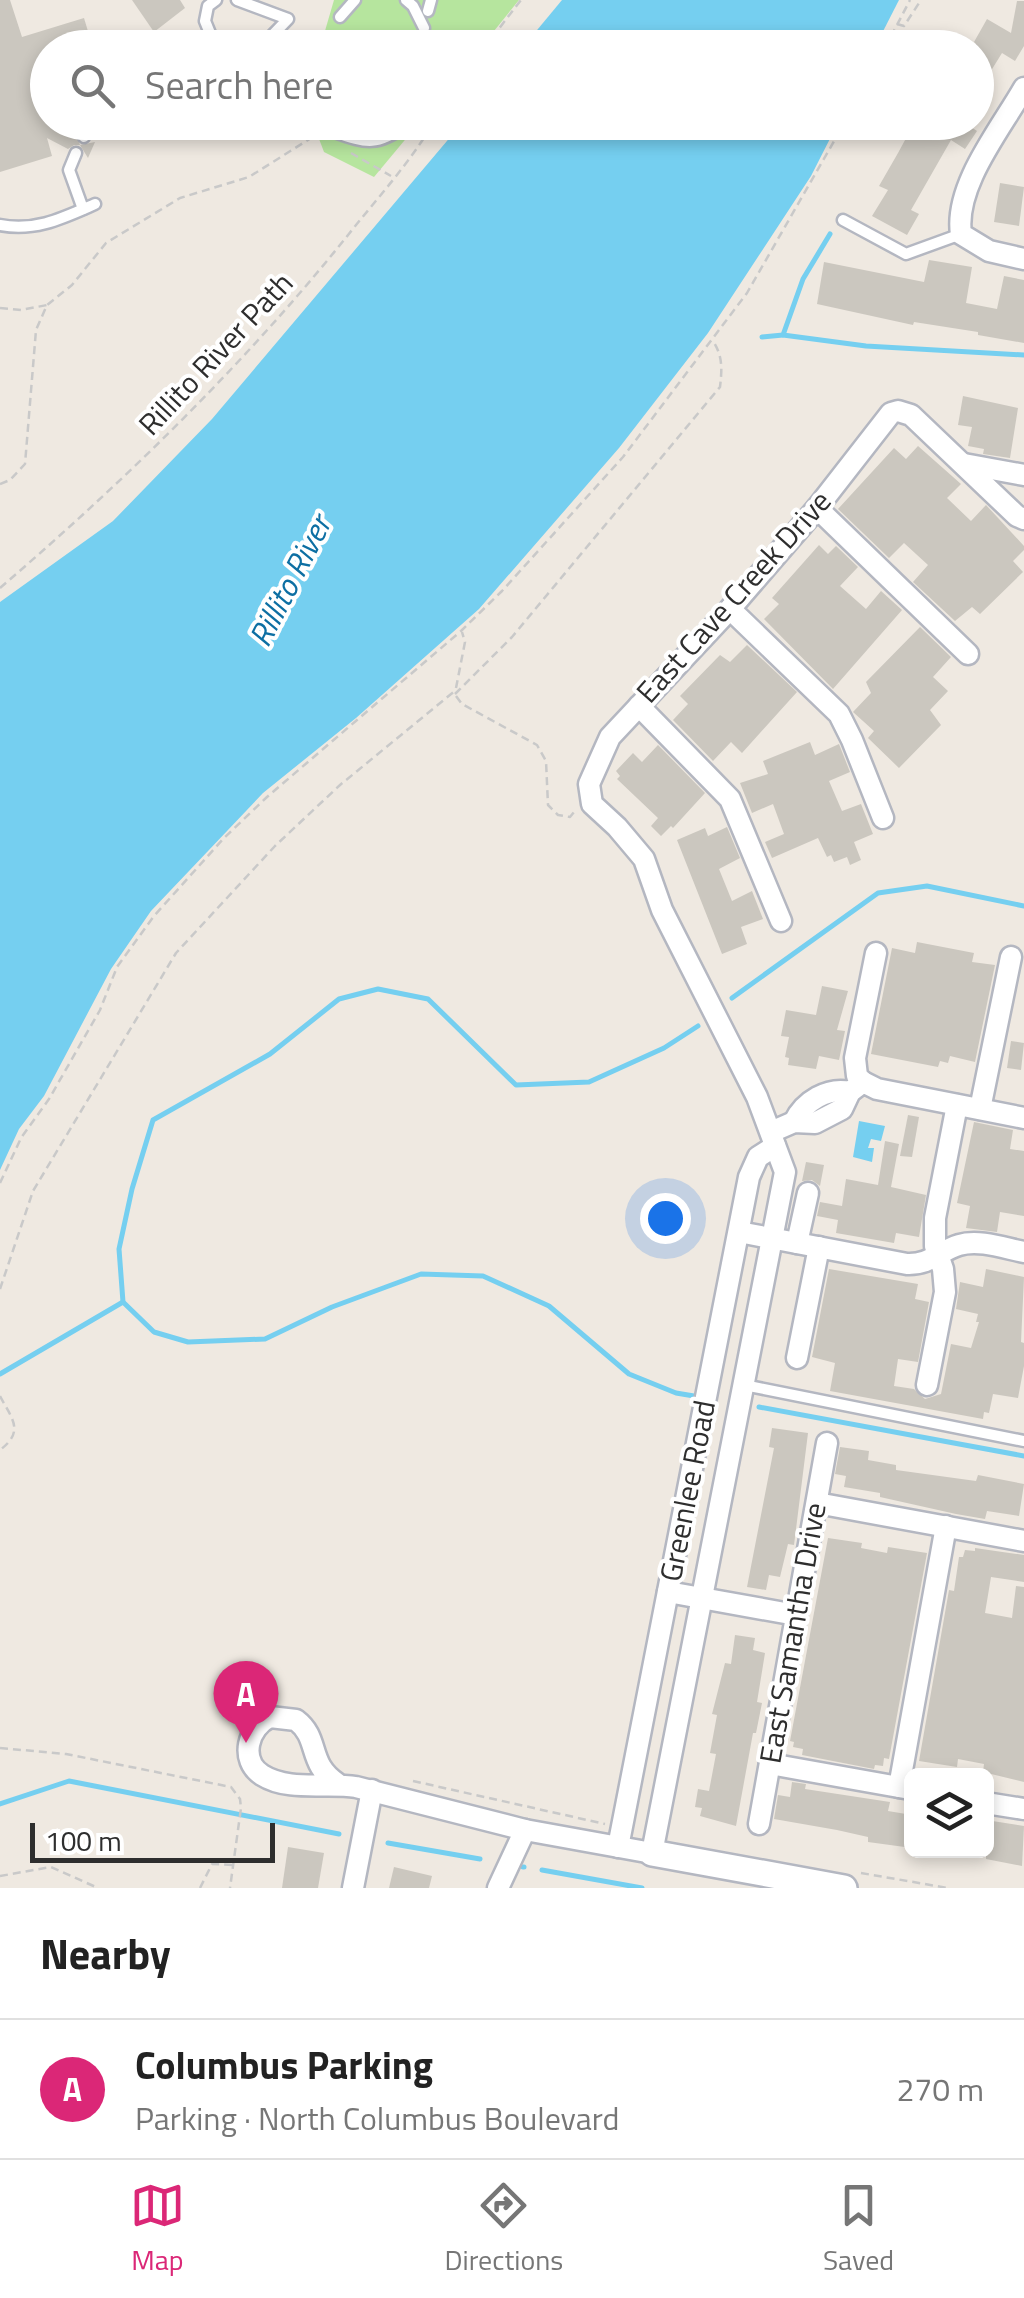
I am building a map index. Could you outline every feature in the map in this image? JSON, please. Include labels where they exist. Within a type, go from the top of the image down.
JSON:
[{"type":"street","points":[[1024,88],[964,192],[958,217],[960,234],[989,251],[1024,259]]},
{"type":"street","name":"East Cave Creek Drive","points":[[590,795],[589,784],[602,749],[619,725],[730,609],[817,508],[885,417],[898,411],[911,416],[964,464]]},
{"type":"street","points":[[964,464],[1024,475]]},
{"type":"street","points":[[964,464],[1024,519]]},
{"type":"street","points":[[817,508],[968,654]]},
{"type":"street","points":[[730,609],[838,714],[883,818]]},
{"type":"street","points":[[639,706],[730,798],[781,921]]},
{"type":"street","name":"Greenlee Road","points":[[590,795],[598,812],[617,826],[644,860],[662,910],[757,1097],[785,1172],[652,1853]]},
{"type":"street","points":[[773,1139],[794,1122],[816,1123],[842,1108],[856,1087],[855,1058],[876,952]]},
{"type":"street","points":[[980,1109],[1011,957]]},
{"type":"street","points":[[856,1087],[1024,1118]]},
{"type":"street","points":[[927,1385],[945,1292],[935,1218],[957,1104]]},
{"type":"street","name":"Greenlee Road","points":[[618,1847],[753,1167],[773,1139]]},
{"type":"street","points":[[797,1242],[808,1193]]},
{"type":"street","points":[[739,1232],[907,1264],[929,1262],[961,1244],[1024,1252]]},
{"type":"street","points":[[797,1358],[819,1247]]},
{"type":"street","name":"East Samantha Drive","points":[[758,1824],[827,1443]]},
{"type":"street","points":[[816,1503],[1024,1540]]},
{"type":"street","points":[[908,1768],[946,1526]]},
{"type":"street","points":[[668,1592],[796,1615]]},
{"type":"street","points":[[338,1784],[320,1768],[309,1733],[296,1720],[270,1717],[255,1726],[250,1735],[249,1754],[261,1774],[314,1786],[338,1784],[372,1790],[525,1830],[844,1888]]},
{"type":"street","points":[[770,1764],[904,1788]]},
{"type":"street","points":[[353,1888],[372,1790]]},
{"type":"street","points":[[994,1803],[1024,1809]]},
{"type":"street","points":[[498,1888],[525,1830]]},
{"type":"lane","points":[[209,30],[205,21],[208,6],[216,0]]},
{"type":"lane","points":[[237,0],[288,19],[277,30]]},
{"type":"lane","points":[[340,17],[354,0]]},
{"type":"lane","points":[[406,0],[424,28]]},
{"type":"lane","points":[[0,225],[47,225],[89,207],[69,170],[76,152]]},
{"type":"lane","points":[[844,220],[906,254],[960,234]]},
{"type":"lane","points":[[744,1386],[1024,1441]]},
{"type":"path","points":[[498,30],[521,0]]},
{"type":"path","points":[[893,30],[910,0]]},
{"type":"path","points":[[896,24],[904,26],[921,0]]},
{"type":"path","points":[[0,308],[34,309],[47,304],[72,285],[106,243],[180,198],[249,177],[309,140]]},
{"type":"path","name":"Rillito River Path","points":[[0,588],[130,472],[217,386],[314,278],[420,140]]},
{"type":"path","points":[[0,1183],[21,1138],[49,1100],[100,1010],[117,967],[154,916],[266,797],[336,741],[502,591],[623,457],[748,294],[835,140]]},
{"type":"path","points":[[0,484],[10,480],[24,464],[36,330],[47,304]]},
{"type":"path","points":[[0,1289],[33,1192],[176,952],[274,846],[340,785],[456,692],[512,637],[720,387],[720,351],[712,340]]},
{"type":"path","points":[[461,631],[465,642],[456,692],[462,704],[537,746],[546,761],[546,796],[552,811],[570,816],[590,795]]},
{"type":"path","points":[[0,1396],[15,1431],[14,1438],[0,1450]]},
{"type":"path","points":[[0,1748],[66,1754],[230,1787],[240,1798],[241,1808],[230,1888]]},
{"type":"path","points":[[408,1780],[606,1824]]},
{"type":"path","points":[[200,1888],[212,1864],[233,1865]]},
{"type":"path","points":[[0,1876],[51,1868],[98,1888]]},
{"type":"green space","points":[[334,0],[519,0],[495,30],[325,30]]},
{"type":"green space","points":[[319,140],[405,140],[374,177],[324,152]]},
{"type":"water","points":[[562,0],[899,0],[884,30],[537,30]]},
{"type":"water","name":"Rillito River","points":[[448,140],[829,140],[811,176],[708,333],[619,448],[479,609],[356,718],[263,793],[151,911],[111,969],[44,1096],[19,1129],[0,1170],[0,602],[113,521],[212,419]]},
{"type":"water","points":[[859,1121],[885,1126],[881,1141],[871,1139],[868,1148],[874,1148],[872,1162],[853,1157]]},
{"type":"building","points":[[0,0],[10,0],[22,37],[30,35],[30,140],[48,140],[52,156],[0,172]]},
{"type":"building","points":[[132,0],[180,0],[185,8],[153,30]]},
{"type":"building","points":[[1017,1],[1024,1],[1024,46],[1015,61],[1002,53],[994,66],[994,30],[981,30],[987,19],[1011,33]]},
{"type":"building","points":[[84,18],[88,30],[45,30]]},
{"type":"building","points":[[51,140],[78,140],[80,145],[68,149]]},
{"type":"building","points":[[905,140],[951,140],[911,210],[919,214],[907,235],[872,216],[888,190],[879,186]]},
{"type":"building","points":[[951,140],[971,140],[965,149]]},
{"type":"building","points":[[95,142],[88,158],[80,145]]},
{"type":"building","points":[[1000,183],[1024,187],[1019,226],[994,222]]},
{"type":"building","points":[[929,260],[972,267],[966,303],[997,309],[1004,276],[1024,280],[1024,343],[817,304],[824,262],[924,282]]},
{"type":"building","points":[[963,396],[1018,408],[1010,458],[983,454],[984,449],[968,446],[972,427],[958,425]]},
{"type":"building","points":[[918,446],[961,484],[947,498],[971,521],[986,505],[1024,546],[1013,561],[1023,572],[980,614],[972,607],[955,621],[913,582],[928,565],[904,543],[889,558],[838,509],[894,448],[906,459]]},
{"type":"building","points":[[819,545],[828,554],[836,546],[858,567],[840,586],[866,609],[881,591],[902,610],[833,689],[764,619],[779,604],[772,598]]},
{"type":"building","points":[[920,627],[951,657],[933,677],[948,691],[930,710],[941,725],[899,768],[868,738],[874,731],[853,712],[871,693],[866,682]]},
{"type":"building","points":[[747,645],[797,692],[742,753],[731,742],[713,761],[673,720],[688,704],[680,696],[720,655],[730,662]]},
{"type":"building","points":[[810,742],[815,755],[839,744],[850,772],[829,781],[842,811],[861,804],[873,834],[854,842],[861,860],[850,865],[847,857],[834,862],[831,855],[827,857],[818,838],[772,858],[765,842],[784,834],[773,804],[752,813],[740,783],[768,774],[763,761]]},
{"type":"building","points":[[658,745],[705,793],[661,836],[651,826],[658,818],[617,779],[620,776],[616,771],[633,753],[642,762]]},
{"type":"building","points":[[727,827],[740,858],[719,869],[732,901],[752,891],[763,919],[741,927],[747,944],[722,954],[677,840],[705,828],[708,836]]},
{"type":"building","points":[[917,942],[974,953],[972,962],[995,965],[975,1062],[950,1056],[948,1063],[940,1061],[938,1067],[871,1054],[892,948],[915,953]]},
{"type":"building","points":[[822,986],[848,991],[837,1030],[845,1031],[839,1060],[819,1056],[816,1069],[788,1065],[789,1058],[785,1057],[789,1037],[781,1036],[786,1010],[816,1015]]},
{"type":"building","points":[[1011,1041],[1024,1043],[1021,1070],[1007,1068]]},
{"type":"building","points":[[908,1115],[919,1117],[912,1157],[900,1156]]},
{"type":"building","points":[[974,1122],[1013,1130],[1010,1149],[1024,1151],[1024,1216],[1000,1212],[997,1232],[966,1228],[970,1206],[957,1203]]},
{"type":"building","points":[[885,1141],[899,1144],[891,1187],[926,1195],[919,1237],[896,1233],[894,1243],[836,1233],[838,1220],[817,1216],[820,1202],[842,1206],[846,1179],[878,1185]]},
{"type":"building","points":[[806,1162],[824,1165],[820,1186],[812,1180],[802,1181]]},
{"type":"building","points":[[829,1269],[918,1284],[915,1299],[929,1302],[918,1362],[898,1359],[894,1386],[914,1389],[925,1399],[941,1394],[951,1344],[971,1348],[979,1322],[978,1314],[956,1309],[960,1282],[983,1287],[986,1269],[1024,1277],[1024,1366],[1018,1398],[993,1394],[989,1413],[984,1412],[983,1419],[830,1391],[835,1363],[812,1357]]},
{"type":"building","points":[[772,1428],[808,1433],[794,1545],[788,1544],[780,1577],[769,1575],[766,1590],[747,1587],[774,1448],[769,1447]]},
{"type":"building","points":[[840,1447],[869,1451],[868,1460],[896,1465],[896,1470],[976,1481],[978,1475],[1024,1484],[1019,1516],[987,1511],[985,1519],[844,1487],[846,1476],[835,1474]]},
{"type":"building","points":[[828,1538],[862,1543],[861,1548],[887,1553],[888,1547],[927,1553],[889,1759],[884,1758],[883,1766],[875,1765],[874,1769],[802,1755],[803,1749],[793,1747],[794,1742],[790,1741]]},
{"type":"building","points":[[965,1550],[1024,1555],[1024,1582],[991,1577],[985,1613],[1012,1618],[1016,1586],[1024,1587],[1024,1782],[994,1775],[994,1768],[984,1768],[984,1764],[958,1759],[957,1767],[919,1761],[949,1590],[954,1591],[959,1557],[963,1557]]},
{"type":"building","points":[[735,1635],[755,1638],[753,1650],[765,1653],[757,1702],[762,1703],[736,1826],[700,1816],[702,1808],[695,1807],[698,1789],[709,1791],[716,1754],[710,1753],[717,1715],[712,1714],[725,1663],[731,1664]]},
{"type":"building","points":[[792,1782],[806,1784],[805,1789],[890,1802],[888,1811],[904,1814],[904,1847],[774,1819],[778,1795],[790,1797]]},
{"type":"building","points":[[994,1821],[1024,1826],[1022,1866],[986,1859],[994,1858]]},
{"type":"building","points":[[288,1847],[324,1853],[318,1888],[282,1888]]},
{"type":"building","points":[[394,1867],[432,1876],[429,1888],[389,1888]]},
{"type":"waterway","points":[[762,337],[783,335],[803,279],[830,234]]},
{"type":"waterway","points":[[783,335],[866,346],[1024,355]]},
{"type":"waterway","points":[[732,998],[878,893],[927,886],[1024,906]]},
{"type":"waterway","points":[[694,1396],[629,1374],[549,1306],[483,1276],[421,1274],[332,1307],[265,1339],[188,1342],[154,1332],[123,1302],[119,1249],[153,1120],[270,1054],[339,999],[378,989],[428,999],[516,1085],[589,1082],[664,1048],[698,1026]]},
{"type":"waterway","points":[[0,1374],[123,1302]]},
{"type":"waterway","points":[[759,1407],[1024,1456]]},
{"type":"waterway","points":[[0,1804],[69,1781],[339,1834]]},
{"type":"waterway","points":[[388,1843],[480,1859]]},
{"type":"waterway","points":[[542,1870],[642,1888]]},
{"type":"place","name":"Columbus Parking","points":[[246,1743]]}]
